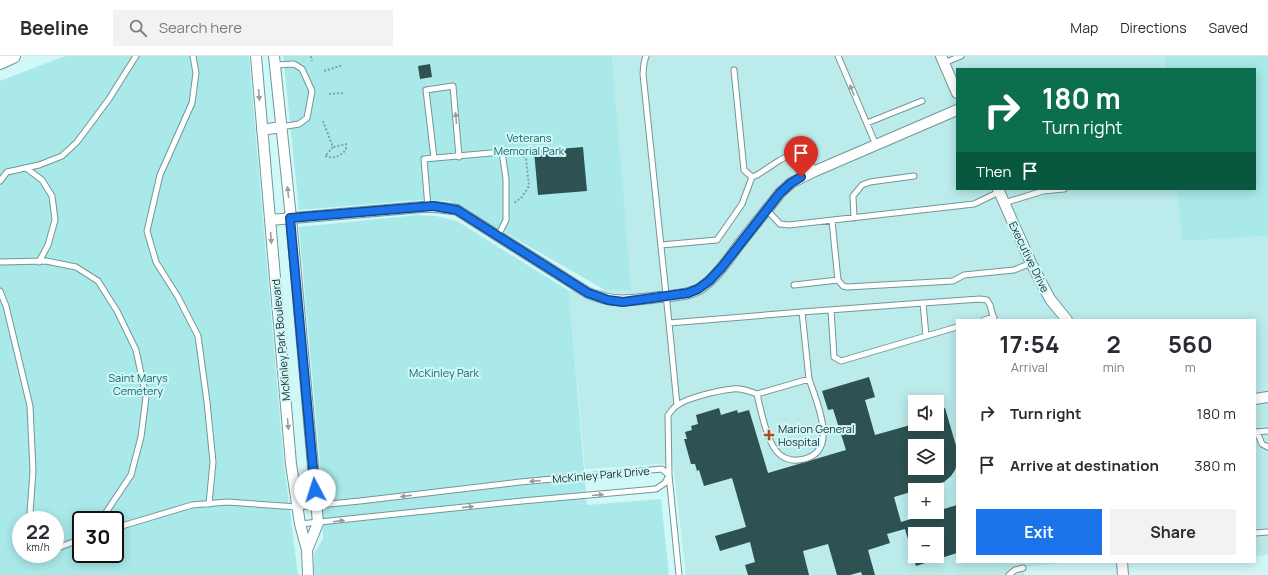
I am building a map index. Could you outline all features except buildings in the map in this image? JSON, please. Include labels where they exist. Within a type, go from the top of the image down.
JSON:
[{"type":"main road","points":[[0,62],[13,56]]},
{"type":"street","name":"McKinley Park Boulevard","points":[[256,56],[292,464],[300,524],[307,550],[308,575]]},
{"type":"street","name":"McKinley Park Boulevard","points":[[274,60],[318,523],[307,550]]},
{"type":"street","points":[[942,60],[956,91]]},
{"type":"street","points":[[270,220],[428,207],[457,210],[588,293],[599,298],[623,302],[688,293],[698,289],[709,281],[722,267],[780,193],[791,183],[814,171],[956,110]]},
{"type":"street","points":[[262,130],[281,127]]},
{"type":"street","name":"Executive Drive","points":[[999,190],[1031,263],[1050,299],[1066,319]]},
{"type":"street","points":[[1256,399],[1268,398]]},
{"type":"street","points":[[1122,563],[1123,575]]},
{"type":"lane","points":[[0,181],[7,172],[39,165],[62,156],[77,142],[109,99],[136,56]]},
{"type":"lane","points":[[193,56],[196,73],[192,103],[160,175],[147,232],[156,262],[178,297],[198,336],[208,402],[213,462],[209,504]]},
{"type":"lane","points":[[646,56],[643,74],[677,405]]},
{"type":"lane","points":[[838,56],[876,144]]},
{"type":"lane","points":[[942,60],[961,56]]},
{"type":"lane","points":[[274,60],[294,64],[302,69],[312,91],[307,118],[299,124],[281,127]]},
{"type":"lane","points":[[734,70],[744,170],[752,177]]},
{"type":"lane","points":[[434,158],[426,90],[453,86],[459,157]]},
{"type":"lane","points":[[867,123],[922,101]]},
{"type":"lane","points":[[661,245],[717,240],[742,204],[752,177],[780,160],[805,148],[814,171]]},
{"type":"lane","points":[[428,207],[424,159],[502,152],[506,179],[506,220],[498,236]]},
{"type":"lane","points":[[26,168],[42,180],[52,196],[55,220],[48,245],[39,262]]},
{"type":"lane","points":[[854,218],[853,196],[862,185],[870,182],[914,176]]},
{"type":"lane","points":[[766,210],[780,224],[789,226],[974,204],[999,190]]},
{"type":"lane","points":[[1004,203],[1043,191],[1054,190]]},
{"type":"lane","points":[[832,220],[838,280],[843,286],[847,287],[954,281],[964,275],[1014,270],[1031,263]]},
{"type":"lane","points":[[0,262],[46,261],[76,267],[98,281],[117,311],[136,350],[146,397],[141,437],[131,476],[107,511]]},
{"type":"lane","points":[[794,285],[838,280]]},
{"type":"lane","points":[[0,291],[6,306],[30,406],[33,471],[30,511]]},
{"type":"lane","points":[[668,323],[980,299],[987,300],[994,319]]},
{"type":"lane","points":[[923,303],[926,336]]},
{"type":"lane","points":[[831,310],[834,357],[841,361],[956,327]]},
{"type":"lane","points":[[756,394],[770,441],[774,449],[780,455],[796,461],[813,455],[819,449],[823,441],[824,432],[810,379],[802,312]]},
{"type":"lane","points":[[679,575],[669,475],[668,414],[677,405],[693,398],[733,389],[747,390],[756,394],[810,379]]},
{"type":"lane","points":[[1268,431],[1256,432],[1262,444],[1268,447]]},
{"type":"lane","name":"McKinley Park Drive","points":[[124,525],[192,505],[227,502],[298,507],[520,482],[662,469],[669,475],[665,483],[656,489],[300,524]]},
{"type":"lane","points":[[1256,533],[1268,532]]},
{"type":"lane","points":[[1009,575],[1015,570],[1023,568]]},
{"type":"path","points":[[311,56],[312,60]]},
{"type":"path","points":[[324,71],[343,65]]},
{"type":"path","points":[[329,94],[344,93]]},
{"type":"path","points":[[322,122],[333,147]]},
{"type":"path","points":[[346,144],[346,150],[339,156],[332,158],[325,156],[333,147],[346,144]]},
{"type":"path","points":[[502,152],[518,151],[526,158],[529,186],[522,197],[506,209]]},
{"type":"shaded area","points":[[612,56],[1165,56],[1166,68],[956,68],[956,190],[1177,190],[1182,241],[1268,236],[1268,555],[1256,556],[1256,319],[956,319],[956,563],[1060,563],[1024,567],[1024,575],[686,575],[673,463],[585,469],[569,291],[630,289]]},
{"type":"green space","name":"Saint Marys Cemetery","points":[[65,56],[249,56],[284,465],[298,575],[0,575],[0,81]]},
{"type":"green space","name":"Veterans Memorial Park","points":[[283,56],[612,56],[631,290],[605,290],[450,201],[420,200],[299,210]]},
{"type":"green space","points":[[1165,56],[1268,56],[1268,236],[1182,241],[1177,190],[1256,190],[1256,68],[1166,68]]},
{"type":"green space","name":"McKinley Park","points":[[417,215],[436,216],[457,221],[569,291],[587,505],[661,499],[669,575],[314,575],[314,554],[323,539],[322,486],[299,227]]},
{"type":"place","name":"Marion General Hospital","points":[[769,435]]},
{"type":"route","points":[[315,490],[290,218],[433,206],[457,210],[588,293],[599,298],[623,302],[688,293],[698,289],[709,281],[722,267],[780,193],[791,183],[801,177]]}]
